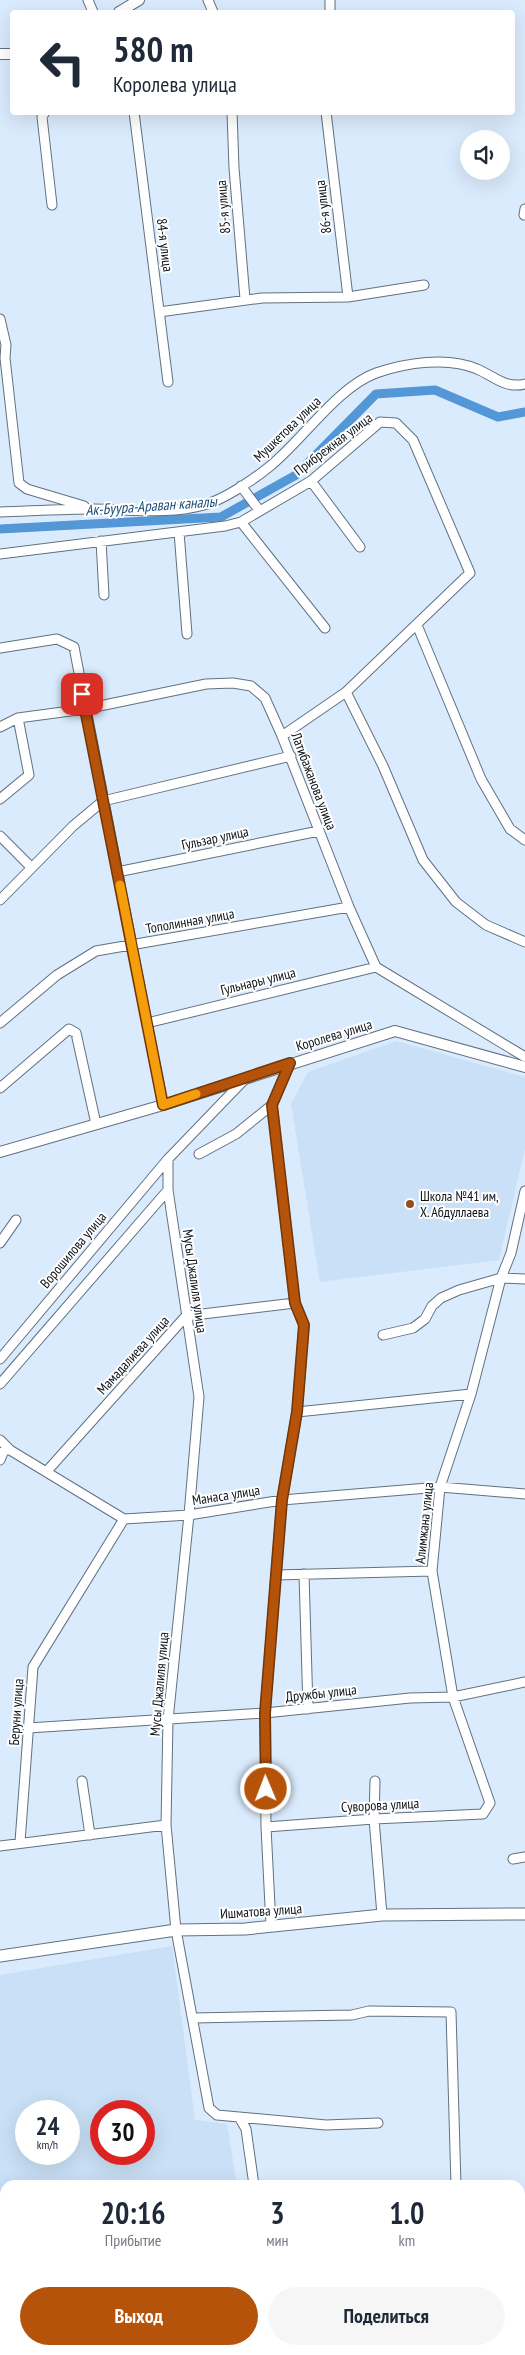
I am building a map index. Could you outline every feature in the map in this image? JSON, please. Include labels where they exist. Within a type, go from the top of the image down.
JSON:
[{"type":"main road","name":"Ишматова улица","points":[[0,1956],[176,1930],[271,1926],[382,1916],[525,1914]]},
{"type":"street","points":[[123,10],[139,0]]},
{"type":"street","points":[[43,115],[52,205]]},
{"type":"street","name":"84-я улица","points":[[134,115],[168,382]]},
{"type":"street","name":"85-я улица","points":[[232,115],[234,168],[245,299]]},
{"type":"street","name":"86-я улица","points":[[326,115],[348,298]]},
{"type":"street","points":[[159,312],[245,299],[348,298],[424,285]]},
{"type":"street","points":[[0,319],[6,345],[5,358],[19,483],[27,489],[92,509]]},
{"type":"street","name":"Мушкетова улица","points":[[0,512],[92,509],[167,510],[204,505],[241,486],[269,467],[341,396],[375,374],[412,364],[446,362],[476,368],[500,382],[515,387],[525,384]]},
{"type":"street","name":"Прибрежная улица","points":[[0,554],[225,526],[241,522],[258,510],[311,481],[380,422],[396,423],[413,440],[470,573],[346,692],[282,736]]},
{"type":"street","points":[[311,481],[360,547]]},
{"type":"street","points":[[241,486],[258,510]]},
{"type":"street","points":[[241,522],[325,628]]},
{"type":"street","points":[[179,532],[187,634]]},
{"type":"street","points":[[101,541],[104,595]]},
{"type":"street","points":[[417,624],[481,779],[510,830],[525,840]]},
{"type":"street","points":[[0,648],[57,639],[74,647],[163,1105]]},
{"type":"street","name":"Латибажанова улица","points":[[0,727],[18,718],[85,709],[206,684],[233,683],[251,686],[265,698],[291,756],[318,831],[376,967]]},
{"type":"street","points":[[346,692],[384,766],[423,860],[456,902],[486,925],[525,942]]},
{"type":"street","points":[[0,799],[30,775],[18,718]]},
{"type":"street","points":[[0,900],[73,826],[103,801],[291,756]]},
{"type":"street","name":"Гульзар улица","points":[[117,872],[318,831]]},
{"type":"street","points":[[0,836],[31,868]]},
{"type":"street","name":"Тополинная улица","points":[[0,1023],[57,975],[96,951],[349,907]]},
{"type":"street","points":[[376,967],[525,1057]]},
{"type":"street","name":"Гульнары улица","points":[[147,1022],[376,967]]},
{"type":"street","points":[[0,1088],[69,1029],[76,1033],[96,1124]]},
{"type":"street","name":"Королева улица","points":[[0,1152],[163,1105],[395,1031],[525,1067]]},
{"type":"street","points":[[200,1154],[236,1134],[272,1105],[290,1063]]},
{"type":"street","name":"Ворошилова улица","points":[[0,1359],[168,1159],[245,1079]]},
{"type":"street","points":[[271,1926],[266,1827],[265,1713],[282,1500],[297,1412],[304,1325],[295,1303],[272,1105]]},
{"type":"street","name":"Мусы Джалиля улица","points":[[168,1159],[168,1190],[199,1396],[168,1720],[166,1825],[176,1930],[194,2018],[209,2108],[217,2115],[326,2125],[378,2124]]},
{"type":"street","points":[[0,1384],[168,1190]]},
{"type":"street","name":"Алимжана улица","points":[[490,1803],[453,1697],[432,1571],[440,1487],[471,1394],[525,1191]]},
{"type":"street","points":[[0,1243],[16,1220]]},
{"type":"street","points":[[383,1335],[413,1328],[425,1319],[432,1306],[441,1298],[502,1278],[525,1279]]},
{"type":"street","name":"Мамадалиева улица","points":[[47,1471],[186,1316],[295,1303]]},
{"type":"street","points":[[297,1412],[471,1394]]},
{"type":"street","points":[[0,1440],[10,1450],[124,1519]]},
{"type":"street","points":[[0,1460],[4,1450],[10,1450]]},
{"type":"street","name":"Манаса улица","points":[[124,1519],[189,1515],[282,1500],[440,1487],[525,1494]]},
{"type":"street","name":"Беруни улица","points":[[20,1842],[33,1667],[124,1519]]},
{"type":"street","points":[[276,1575],[432,1571]]},
{"type":"street","points":[[304,1574],[308,1708]]},
{"type":"street","name":"Дружбы улица","points":[[28,1728],[265,1713],[410,1698],[453,1697],[525,1682]]},
{"type":"street","points":[[82,1781],[90,1835]]},
{"type":"street","points":[[375,1781],[374,1819],[382,1916]]},
{"type":"street","name":"Суворова улица","points":[[266,1827],[374,1819],[483,1814],[490,1803]]},
{"type":"street","points":[[0,1846],[166,1825]]},
{"type":"street","points":[[513,1859],[525,1857]]},
{"type":"street","points":[[194,2018],[352,2015],[369,2011],[451,2012],[456,2180]]},
{"type":"street","points":[[239,2117],[246,2129],[253,2180]]},
{"type":"shaded area","name":"Школа №41 им, Х. Абдуллаева","points":[[396,1041],[525,1077],[525,1148],[499,1260],[320,1282],[291,1104],[308,1072]]},
{"type":"shaded area","points":[[172,1946],[195,2120],[227,2124],[236,2180],[0,2180],[0,1975]]},
{"type":"waterway","name":"Ак-Буура-Араван каналы","points":[[0,529],[221,517],[296,475],[376,394],[435,390],[498,417],[525,412]]},
{"type":"slow traffic","points":[[120,885],[163,1105],[196,1094]]},
{"type":"place","name":"Школа №41 им, Х. Абдуллаева","points":[[410,1204]]},
{"type":"route","points":[[82,694],[163,1105],[290,1063],[272,1105],[295,1303],[304,1325],[297,1412],[282,1500],[265,1713],[266,1789]]}]
